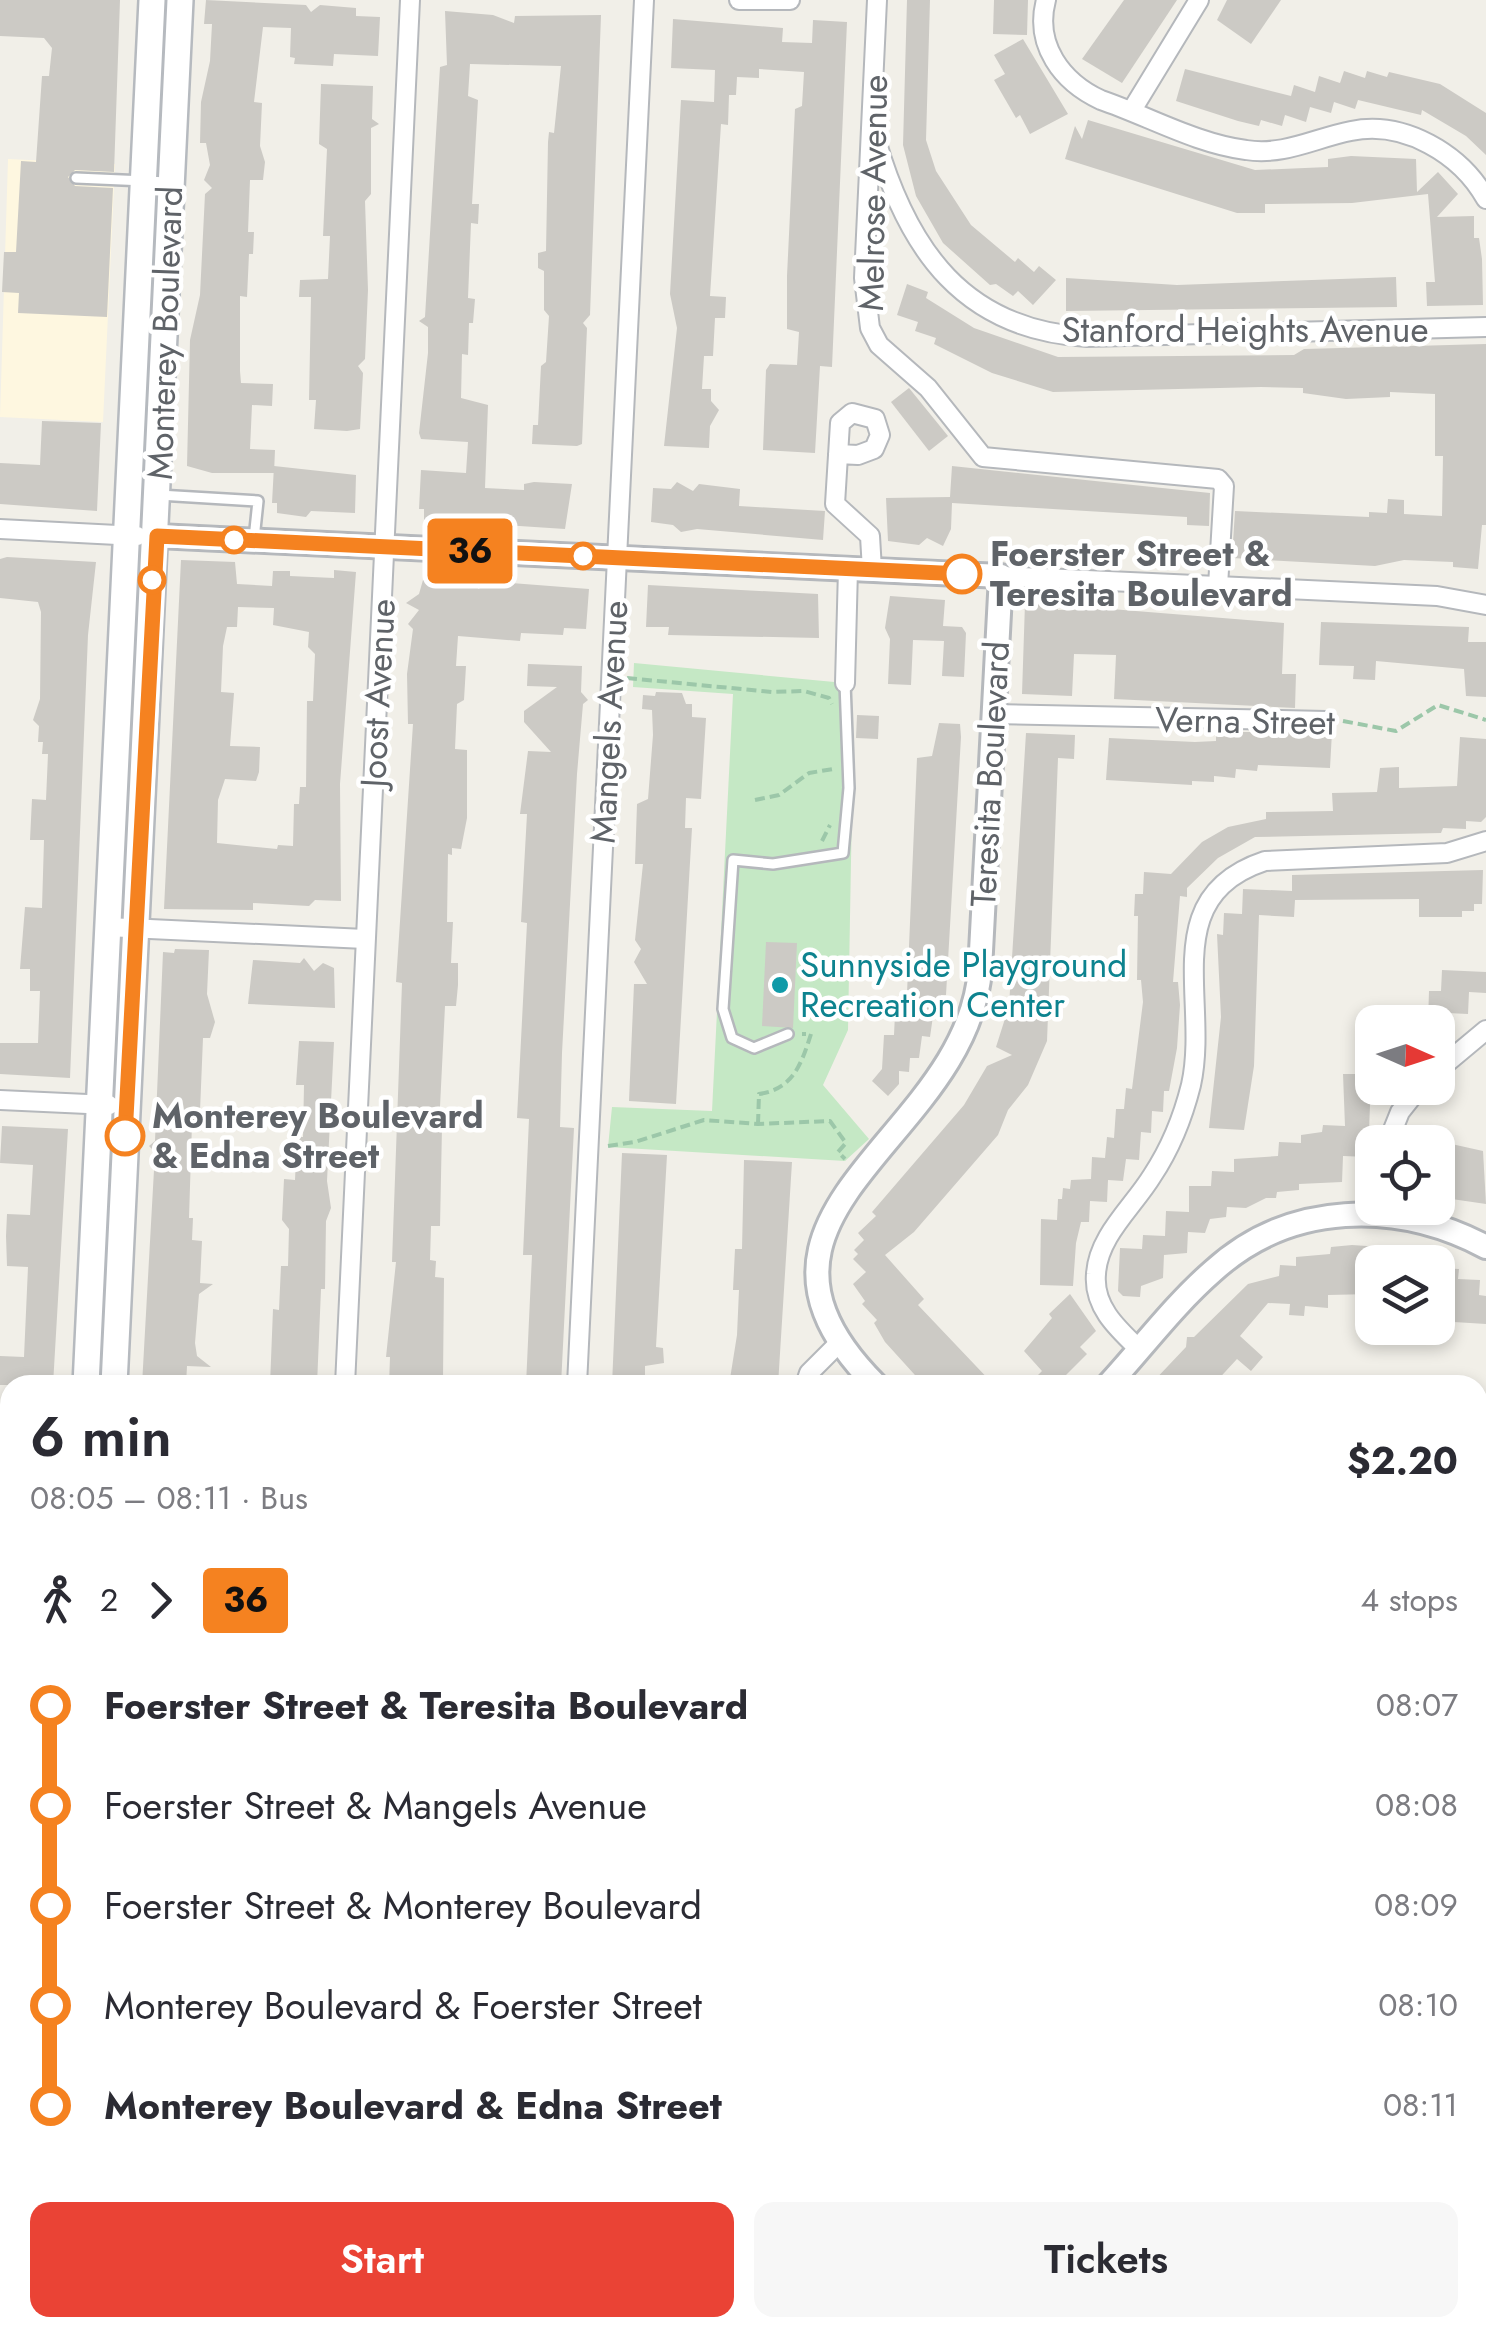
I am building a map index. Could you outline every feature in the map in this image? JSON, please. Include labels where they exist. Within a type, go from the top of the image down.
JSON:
[{"type":"main road","name":"Monterey Boulevard","points":[[86,1375],[152,0]]},
{"type":"main road","name":"Monterey Boulevard","points":[[114,1375],[180,0]]},
{"type":"street","name":"Joost Avenue","points":[[344,1375],[410,0]]},
{"type":"street","name":"Mangels Avenue","points":[[578,1375],[644,0]]},
{"type":"street","points":[[739,0],[790,0]]},
{"type":"street","name":"Melrose Avenue","points":[[877,0],[864,278],[870,328],[879,345],[928,388],[977,453],[988,458],[1218,478],[1224,486],[1218,586]]},
{"type":"street","points":[[1046,0],[1046,40],[1060,72],[1080,90],[1249,151],[1300,146],[1348,131],[1397,132],[1452,159],[1486,200]]},
{"type":"street","points":[[1132,110],[1199,0]]},
{"type":"street","name":"Stanford Heights Avenue","points":[[873,130],[901,214],[932,263],[980,306],[1033,328],[1087,337],[1486,328]]},
{"type":"street","points":[[838,454],[836,504],[870,536],[872,570]]},
{"type":"street","points":[[0,529],[1436,596],[1486,606]]},
{"type":"street","points":[[845,683],[848,568]]},
{"type":"street","name":"Teresita Boulevard","points":[[867,1375],[838,1344],[819,1296],[817,1268],[829,1218],[843,1195],[944,1073],[973,1009],[980,970],[1001,576]]},
{"type":"street","name":"Verna Street","points":[[992,714],[1326,721]]},
{"type":"street","points":[[1140,1350],[1107,1316],[1095,1277],[1104,1243],[1154,1173],[1186,1100],[1198,1028],[1194,944],[1198,917],[1210,895],[1244,868],[1265,861],[1447,853],[1486,841]]},
{"type":"street","points":[[108,927],[365,938]]},
{"type":"street","points":[[1455,1056],[1486,1030]]},
{"type":"street","points":[[0,1100],[127,1106]]},
{"type":"street","points":[[1117,1375],[1194,1290],[1238,1252],[1318,1218],[1355,1214]]},
{"type":"street","points":[[1434,1225],[1486,1247]]},
{"type":"street","points":[[809,1375],[838,1344]]},
{"type":"lane","points":[[76,178],[171,182]]},
{"type":"lane","points":[[159,494],[258,501],[254,541]]},
{"type":"lane","points":[[788,1034],[754,1048],[732,1038],[727,1026],[723,1009],[733,860],[773,864],[843,854],[850,788],[845,683]]},
{"type":"path","points":[[627,678],[772,692],[804,690],[829,698],[836,714]]},
{"type":"path","name":"Verna Street","points":[[1326,721],[1396,730],[1438,705],[1486,720]]},
{"type":"path","points":[[833,783],[834,758]]},
{"type":"path","points":[[755,800],[779,795],[809,773],[833,769]]},
{"type":"path","points":[[822,841],[831,822]]},
{"type":"path","points":[[758,1124],[758,1094],[786,1086],[798,1072],[811,1034]]},
{"type":"path","points":[[588,1148],[636,1142],[704,1120],[758,1124],[830,1122],[846,1143],[838,1152],[848,1161]]},
{"type":"shaded area","points":[[8,159],[115,164],[103,422],[0,417]]},
{"type":"green space","points":[[634,663],[845,683],[852,805],[848,1030],[823,1085],[869,1139],[845,1161],[608,1147],[612,1107],[712,1111],[733,694],[633,687]]},
{"type":"building","points":[[0,0],[120,0],[114,172],[75,170],[68,177],[75,186],[113,188],[107,317],[18,313],[19,293],[2,292],[4,252],[16,252],[21,161],[36,162],[42,76],[49,76],[52,48],[44,38],[0,36]]},
{"type":"building","points":[[206,0],[306,5],[311,12],[320,5],[356,8],[356,16],[380,17],[378,56],[334,54],[333,66],[294,64],[295,58],[290,57],[291,28],[263,27],[254,102],[262,103],[260,146],[265,162],[263,180],[250,180],[248,232],[254,232],[253,254],[249,254],[247,297],[240,296],[240,371],[241,383],[273,384],[272,406],[252,405],[250,449],[275,450],[274,473],[212,473],[187,466],[190,340],[200,295],[205,194],[212,188],[204,180],[210,165],[206,143],[200,143],[201,102],[210,61],[212,24],[204,24]]},
{"type":"building","points":[[907,0],[930,0],[926,140],[936,171],[971,225],[1015,262],[1018,258],[1034,272],[1039,266],[1056,280],[1033,305],[1018,291],[1013,296],[996,284],[990,285],[943,243],[916,196],[903,145]]},
{"type":"building","points":[[994,0],[1028,0],[1027,35],[993,34]]},
{"type":"building","points":[[1124,0],[1177,0],[1122,83],[1082,59]]},
{"type":"building","points":[[1227,0],[1281,0],[1251,44],[1217,20]]},
{"type":"building","points":[[445,11],[493,15],[514,23],[515,16],[601,15],[590,315],[583,323],[587,328],[582,444],[577,446],[532,444],[533,425],[538,425],[549,316],[544,310],[544,271],[538,268],[538,253],[546,251],[548,142],[549,132],[554,133],[561,66],[470,64],[468,96],[478,100],[472,204],[479,204],[478,224],[471,223],[468,298],[475,299],[468,355],[462,354],[461,398],[488,405],[485,488],[524,490],[524,484],[534,482],[572,484],[565,529],[424,520],[424,509],[419,509],[421,470],[466,473],[468,442],[421,439],[419,433],[428,327],[419,321],[425,317],[440,67],[447,65]]},
{"type":"building","points":[[673,19],[783,28],[782,42],[812,43],[813,20],[847,22],[832,367],[820,366],[815,453],[763,450],[766,370],[770,364],[797,365],[799,332],[787,329],[787,276],[795,109],[802,106],[804,72],[759,69],[759,78],[737,77],[736,95],[729,95],[728,125],[721,124],[710,296],[726,297],[725,318],[715,318],[713,356],[704,356],[702,389],[711,389],[711,401],[719,410],[710,426],[709,448],[664,446],[677,328],[670,294],[681,100],[714,102],[715,70],[671,68]]},
{"type":"building","points":[[1023,39],[1068,114],[1030,134],[994,80],[1005,74],[994,55]]},
{"type":"building","points":[[1185,69],[1291,96],[1294,85],[1315,92],[1319,76],[1340,83],[1344,71],[1365,78],[1367,71],[1387,77],[1389,72],[1440,84],[1486,113],[1486,155],[1466,136],[1422,110],[1421,115],[1358,100],[1355,109],[1334,102],[1331,113],[1310,107],[1306,122],[1285,115],[1282,126],[1261,120],[1259,126],[1238,121],[1176,101]]},
{"type":"building","points":[[321,84],[373,86],[372,119],[379,124],[371,128],[371,194],[365,201],[368,290],[365,359],[358,366],[363,373],[360,429],[347,431],[314,429],[316,400],[309,400],[311,297],[299,297],[300,280],[328,279],[330,236],[323,236],[327,149],[319,144]]},
{"type":"building","points":[[1088,120],[1255,170],[1328,167],[1328,159],[1351,156],[1416,159],[1417,192],[1438,172],[1458,194],[1437,217],[1474,216],[1474,238],[1479,238],[1482,259],[1483,305],[1427,306],[1426,282],[1435,282],[1428,194],[1352,203],[1265,204],[1265,213],[1237,213],[1065,159],[1075,126],[1082,139]]},
{"type":"building","points":[[1396,277],[1397,307],[1066,311],[1066,278],[1177,285]]},
{"type":"building","points":[[907,284],[928,292],[926,298],[974,328],[1058,357],[1294,355],[1304,349],[1486,344],[1486,525],[1482,525],[1478,569],[1453,567],[1453,562],[1404,560],[1375,566],[1232,558],[1235,511],[1369,517],[1369,512],[1387,513],[1388,499],[1404,500],[1404,514],[1442,516],[1443,456],[1435,456],[1435,394],[1390,392],[1390,397],[1346,399],[1303,393],[1303,388],[1261,387],[1053,392],[992,373],[934,344],[936,338],[915,331],[918,322],[897,315]]},
{"type":"building","points":[[909,388],[948,436],[929,451],[891,402]]},
{"type":"building","points":[[42,421],[101,423],[97,511],[0,504],[0,463],[40,465]]},
{"type":"building","points":[[274,466],[356,475],[355,513],[311,511],[306,517],[277,513],[277,503],[272,503]]},
{"type":"building","points":[[952,466],[1210,493],[1209,526],[1187,525],[1187,517],[952,503],[951,529],[943,546],[927,538],[919,545],[888,541],[886,498],[950,497]]},
{"type":"building","points":[[677,482],[693,491],[699,484],[740,489],[739,506],[825,511],[823,540],[697,529],[681,532],[673,525],[651,522],[653,488],[671,489]]},
{"type":"building","points":[[0,559],[96,562],[88,635],[70,1078],[0,1074],[0,1043],[38,1043],[40,991],[30,991],[30,969],[20,969],[25,907],[42,908],[44,840],[30,840],[32,799],[46,800],[48,754],[42,754],[39,726],[33,720],[40,699],[41,612],[38,602],[0,598]]},
{"type":"building","points":[[181,560],[235,562],[237,584],[272,586],[273,571],[290,571],[290,576],[334,578],[334,570],[356,572],[340,784],[341,901],[315,900],[309,906],[253,903],[253,910],[164,909]],"holes":[[[238,607],[274,608],[273,625],[309,632],[308,647],[315,654],[313,701],[307,701],[306,787],[300,787],[299,804],[294,804],[293,846],[278,845],[277,849],[217,843],[218,800],[225,779],[256,781],[259,772],[260,747],[230,746],[234,693],[221,692],[227,627],[237,627]]]},
{"type":"building","points":[[423,580],[469,582],[479,589],[484,581],[589,589],[586,629],[564,628],[563,635],[521,633],[520,641],[458,636],[456,666],[466,666],[464,700],[457,704],[455,749],[467,750],[467,818],[461,849],[452,848],[452,855],[448,854],[447,922],[453,922],[451,963],[458,963],[458,985],[456,1006],[445,1006],[439,1127],[440,1226],[431,1226],[430,1260],[436,1261],[435,1277],[444,1278],[443,1375],[389,1375],[390,1357],[386,1357],[396,1262],[392,1262],[402,983],[396,982],[413,724],[408,724],[407,674],[413,629],[408,624],[419,610],[406,603],[419,594]]},
{"type":"building","points":[[648,585],[818,594],[819,638],[668,635],[669,627],[646,627]]},
{"type":"building","points":[[890,596],[945,600],[943,626],[962,627],[966,633],[964,677],[942,676],[944,641],[913,640],[911,685],[888,684],[890,639],[885,628]]},
{"type":"building","points":[[1025,603],[1058,604],[1058,610],[1111,609],[1284,623],[1282,674],[1296,674],[1295,708],[1114,699],[1116,655],[1074,654],[1072,696],[1022,694]]},
{"type":"building","points":[[1321,622],[1469,627],[1468,642],[1486,642],[1486,697],[1466,696],[1464,669],[1376,661],[1375,680],[1353,679],[1354,666],[1319,665]]},
{"type":"building","points":[[528,664],[582,666],[581,692],[588,700],[583,704],[577,774],[562,1053],[560,1127],[574,1128],[562,1375],[526,1375],[532,1255],[523,1255],[529,1119],[517,1118],[527,923],[521,922],[527,814],[520,814],[528,751],[551,752],[524,722],[524,711],[557,687],[527,686]]},
{"type":"building","points":[[656,692],[682,693],[686,704],[692,704],[692,717],[706,718],[701,799],[686,798],[685,828],[692,828],[676,1104],[629,1101],[634,984],[647,984],[634,962],[641,949],[635,940],[643,864],[635,864],[637,804],[648,799],[653,735],[652,710],[642,709],[643,695],[655,696]]},
{"type":"building","points":[[857,715],[879,716],[878,739],[856,738]]},
{"type":"building","points":[[939,723],[960,724],[961,737],[946,995],[941,995],[940,1016],[933,1016],[930,1037],[922,1036],[919,1058],[910,1058],[909,1072],[899,1071],[899,1084],[888,1096],[872,1081],[882,1069],[884,1035],[894,1035],[895,1014],[902,1015],[903,993],[907,993],[917,758],[932,756]]},
{"type":"building","points":[[1238,732],[1332,732],[1330,768],[1258,765],[1257,771],[1236,769],[1235,778],[1214,776],[1214,782],[1192,781],[1192,785],[1106,780],[1109,738],[1195,742],[1216,741],[1216,736],[1238,737]]},
{"type":"building","points":[[1026,733],[1075,735],[1074,759],[1058,758],[1047,1041],[1028,1085],[1008,1110],[998,1135],[914,1232],[885,1255],[924,1299],[918,1305],[984,1375],[915,1375],[885,1342],[874,1323],[877,1320],[862,1304],[865,1301],[853,1284],[866,1272],[853,1259],[858,1254],[854,1250],[864,1240],[858,1233],[876,1216],[872,1212],[964,1105],[987,1066],[1012,1055],[996,1047],[1009,1006]]},
{"type":"building","points":[[1460,737],[1486,739],[1486,817],[1481,822],[1466,821],[1466,829],[1443,828],[1441,833],[1255,837],[1218,858],[1187,888],[1187,897],[1180,896],[1173,982],[1178,982],[1180,1005],[1177,1048],[1169,1091],[1164,1091],[1163,1112],[1152,1111],[1151,1133],[1141,1132],[1139,1160],[1126,1159],[1123,1181],[1108,1180],[1107,1202],[1090,1201],[1089,1222],[1081,1222],[1076,1243],[1073,1286],[1040,1285],[1041,1219],[1057,1220],[1058,1199],[1062,1199],[1063,1188],[1070,1189],[1071,1180],[1091,1179],[1092,1157],[1105,1158],[1107,1137],[1114,1138],[1116,1109],[1124,1109],[1126,1088],[1132,1089],[1143,1002],[1141,980],[1137,980],[1135,894],[1143,894],[1144,872],[1171,874],[1202,842],[1228,827],[1266,819],[1266,812],[1333,811],[1332,793],[1377,792],[1380,768],[1399,767],[1399,788],[1457,786]]},
{"type":"building","points":[[1483,870],[1482,904],[1474,904],[1474,911],[1462,911],[1462,917],[1419,917],[1419,899],[1295,900],[1294,917],[1259,915],[1254,1066],[1244,1130],[1209,1128],[1221,1017],[1217,934],[1223,935],[1224,913],[1242,914],[1243,889],[1292,891],[1292,875]]},
{"type":"building","name":"Sunnyside Playground Recreation Center","points":[[766,942],[797,943],[793,1028],[762,1026]]},
{"type":"building","points":[[175,949],[209,950],[207,994],[215,1022],[210,1038],[203,1038],[200,1111],[209,1123],[192,1123],[189,1218],[193,1218],[192,1240],[202,1241],[200,1283],[213,1284],[199,1294],[195,1343],[197,1356],[211,1367],[187,1366],[187,1375],[143,1375],[155,1152],[149,1146],[155,1141],[163,952],[174,953]]},
{"type":"building","points":[[304,958],[314,971],[323,963],[334,968],[335,1008],[248,1004],[253,960],[300,963]]},
{"type":"building","points":[[1442,970],[1486,972],[1486,993],[1469,992],[1468,1014],[1455,1013],[1455,1005],[1429,1005],[1429,991],[1441,991]]},
{"type":"building","points":[[299,1041],[334,1042],[327,1181],[331,1208],[326,1221],[317,1375],[270,1375],[273,1309],[279,1310],[281,1266],[288,1266],[289,1229],[282,1220],[284,1179],[295,1180],[297,1137],[303,1137],[304,1085],[296,1085]]},
{"type":"building","points":[[1343,1074],[1355,1074],[1355,1105],[1370,1105],[1369,1125],[1355,1125],[1355,1156],[1343,1156],[1342,1182],[1299,1184],[1299,1190],[1277,1192],[1276,1198],[1266,1198],[1246,1208],[1227,1207],[1226,1217],[1210,1219],[1205,1233],[1188,1232],[1187,1253],[1164,1255],[1163,1278],[1141,1286],[1140,1297],[1123,1296],[1118,1291],[1120,1248],[1142,1249],[1143,1235],[1165,1236],[1166,1211],[1189,1212],[1189,1186],[1211,1186],[1212,1171],[1234,1172],[1234,1159],[1278,1156],[1279,1142],[1301,1143],[1301,1135],[1322,1132],[1323,1125],[1345,1126]]},
{"type":"building","points":[[2,1126],[68,1129],[54,1375],[0,1375],[0,1356],[24,1357],[28,1267],[7,1266],[7,1214],[30,1215],[33,1165],[0,1163]]},
{"type":"building","points":[[1455,1145],[1483,1151],[1486,1204],[1455,1199]]},
{"type":"building","points":[[622,1153],[667,1155],[656,1347],[663,1348],[664,1363],[645,1366],[645,1375],[612,1375]]},
{"type":"building","points":[[744,1160],[792,1162],[779,1375],[731,1375],[739,1290],[733,1290],[735,1249],[742,1249]]},
{"type":"building","points":[[1355,1245],[1355,1294],[1328,1295],[1328,1308],[1305,1306],[1304,1316],[1289,1315],[1290,1304],[1268,1303],[1240,1336],[1263,1357],[1251,1371],[1237,1359],[1222,1375],[1159,1375],[1186,1347],[1187,1337],[1194,1337],[1248,1284],[1279,1276],[1280,1265],[1296,1266],[1296,1257],[1330,1254],[1331,1247]]},
{"type":"building","points":[[1455,1269],[1459,1269],[1458,1279],[1480,1280],[1479,1295],[1486,1296],[1486,1324],[1455,1322]]},
{"type":"building","points":[[1070,1294],[1096,1331],[1080,1347],[1087,1354],[1066,1375],[1038,1375],[1042,1371],[1024,1351],[1052,1318],[1049,1314]]},
{"type":"bus line","name":"36","points":[[125,1136],[152,564],[157,536],[962,574]]},
{"type":"place","name":"Foerster Street & Teresita Boulevard","points":[[962,574]]},
{"type":"place","name":"Sunnyside Playground Recreation Center","points":[[780,985]]},
{"type":"place","name":"Monterey Boulevard & Edna Street","points":[[125,1136]]}]
